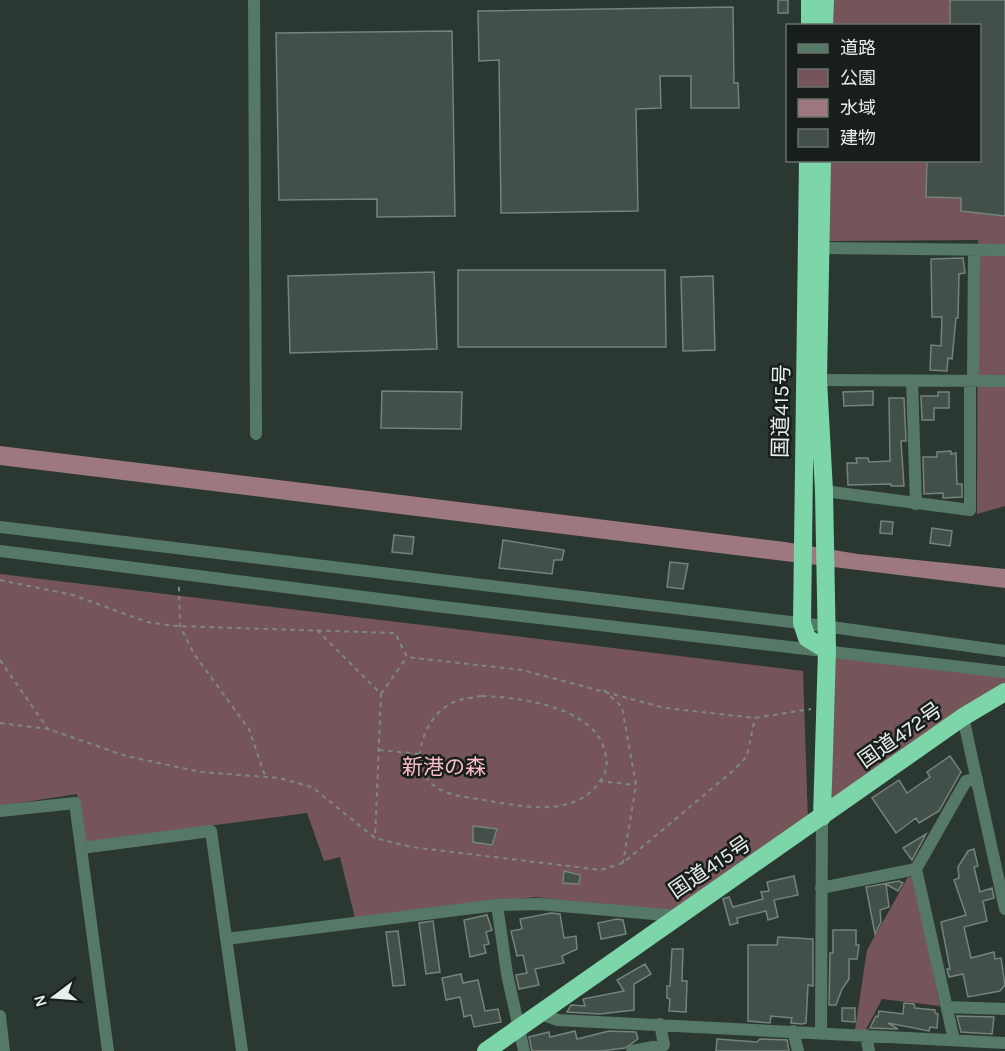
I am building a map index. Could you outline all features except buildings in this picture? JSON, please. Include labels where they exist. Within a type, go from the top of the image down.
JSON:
[{"type":"highway","points":[[810,0],[810,24]]},
{"type":"highway","points":[[824,24],[825,0]]},
{"type":"highway","name":"国道415号","points":[[802,623],[801,537],[808,162]]},
{"type":"highway","name":"国道415号","points":[[486,1051],[822,817],[826,650],[824,491],[818,380],[822,162]]},
{"type":"highway","points":[[802,623],[807,638],[826,650]]},
{"type":"highway","name":"国道472号","points":[[822,817],[963,717],[1005,692]]},
{"type":"street","points":[[254,0],[256,434]]},
{"type":"street","points":[[820,248],[1005,250]]},
{"type":"street","points":[[824,491],[970,510],[974,250]]},
{"type":"street","points":[[818,380],[1005,381]]},
{"type":"street","points":[[912,381],[916,504]]},
{"type":"street","points":[[0,528],[802,623],[1005,651]]},
{"type":"street","points":[[0,551],[435,606],[1005,672]]},
{"type":"street","points":[[963,717],[1001,869],[1005,909]]},
{"type":"street","points":[[954,1040],[916,870],[966,782],[977,779]]},
{"type":"street","points":[[0,811],[75,803],[108,1051]]},
{"type":"street","points":[[821,1032],[822,817]]},
{"type":"street","points":[[81,848],[211,831],[242,1051]]},
{"type":"street","points":[[821,888],[916,870]]},
{"type":"street","points":[[226,939],[497,905],[539,904],[677,916]]},
{"type":"street","points":[[497,905],[507,974],[524,1051]]},
{"type":"street","points":[[947,1007],[1005,1009]]},
{"type":"street","points":[[540,1014],[558,1020],[1005,1043]]},
{"type":"street","points":[[0,1016],[4,1051]]},
{"type":"street","points":[[632,1051],[664,1045],[660,1024]]},
{"type":"street","points":[[793,1031],[798,1051]]},
{"type":"street","points":[[866,1035],[869,1051]]},
{"type":"path","points":[[0,580],[73,595],[147,622],[180,626],[395,633],[407,657]]},
{"type":"path","points":[[179,587],[180,626],[194,654],[249,729],[265,777]]},
{"type":"path","points":[[317,630],[381,694]]},
{"type":"path","points":[[407,657],[522,670],[665,708],[754,718],[811,709]]},
{"type":"path","points":[[375,837],[381,694],[407,657]]},
{"type":"path","points":[[0,660],[48,729]]},
{"type":"path","points":[[603,690],[622,707],[636,785],[623,863]]},
{"type":"path","points":[[482,696],[525,701],[580,718],[595,729],[606,755],[607,767],[599,781],[590,793],[577,801],[560,806],[530,808],[446,793],[430,783],[423,770],[420,754],[427,725],[448,704],[482,696]]},
{"type":"path","points":[[0,723],[48,729],[126,756],[201,772],[279,778],[312,787],[375,837],[411,847],[601,870],[623,863],[741,763],[747,756],[754,718]]},
{"type":"path","points":[[379,750],[420,754]]},
{"type":"path","points":[[599,781],[636,785]]},
{"type":"green space","points":[[829,0],[1005,0],[1005,506],[977,514],[978,240],[829,241],[829,162],[981,162],[981,24],[829,24]]},
{"type":"green space","name":"新港の森","points":[[0,574],[803,671],[808,822],[671,914],[536,897],[355,918],[340,857],[324,861],[307,813],[85,842],[77,794],[0,806]]},
{"type":"green space","points":[[829,655],[1005,676],[1005,689],[832,799]]},
{"type":"green space","points":[[908,877],[913,877],[940,1006],[882,999],[865,1031],[855,1030],[867,950]]},
{"type":"water","points":[[0,446],[785,542],[858,554],[1005,569],[1005,588],[0,465]]}]
